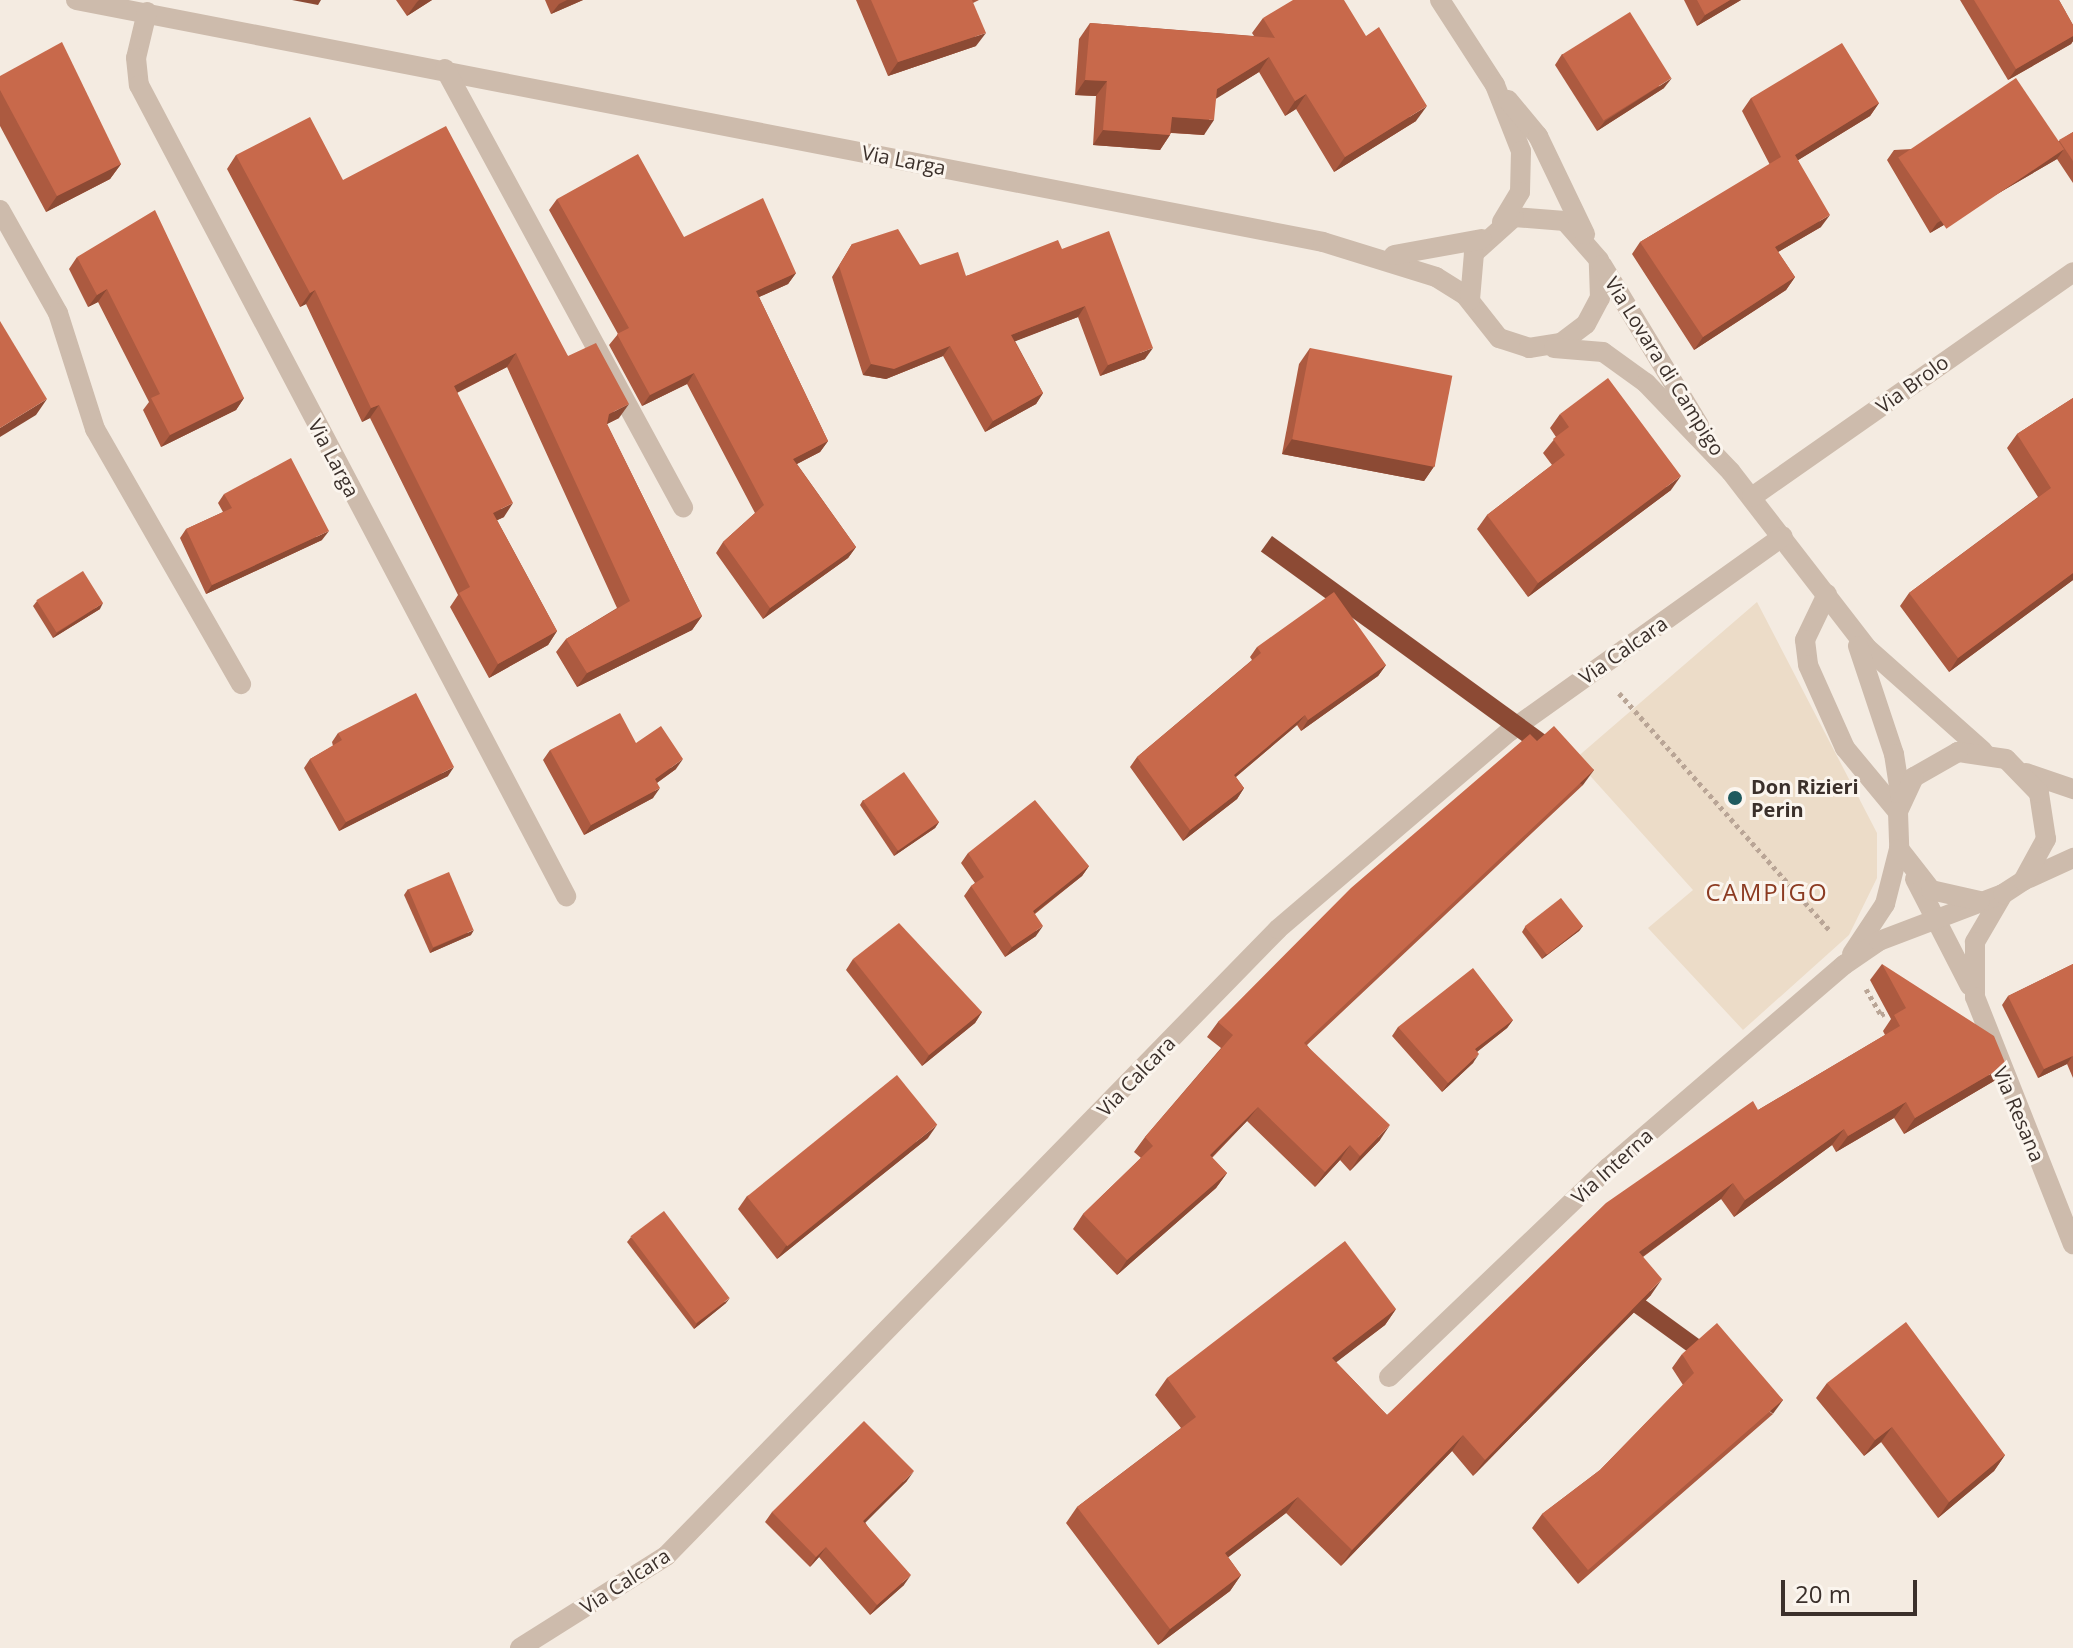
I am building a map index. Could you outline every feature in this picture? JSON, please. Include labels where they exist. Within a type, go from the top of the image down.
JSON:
[{"type":"street","name":"Via Larga","points":[[76,0],[445,69],[1362,252],[1426,272],[1470,300]]},
{"type":"street","points":[[1440,0],[1495,85],[1538,136],[1599,260],[1595,311],[1575,335],[1545,347],[1499,338],[1470,300],[1469,268],[1482,239],[1502,222],[1517,203],[1523,165],[1495,85]]},
{"type":"street","name":"Via Larga","points":[[147,12],[135,68],[147,102],[566,896]]},
{"type":"street","points":[[445,69],[683,508]]},
{"type":"street","points":[[0,210],[58,313],[95,429],[241,684]]},
{"type":"street","points":[[1502,222],[1553,216],[1586,237]]},
{"type":"street","name":"Via Larga","points":[[1362,252],[1427,253],[1482,239]]},
{"type":"street","name":"Via Lovara di Campigo","points":[[1599,260],[1731,472]]},
{"type":"street","name":"Via Brolo","points":[[1752,497],[2073,272]]},
{"type":"street","name":"Via Lovara di Campigo","points":[[1545,347],[1603,352],[1624,364],[1731,472],[1783,536],[1852,631],[1926,707],[1983,751]]},
{"type":"street","name":"Via Calcara","points":[[520,1648],[666,1556],[1278,929],[1510,731],[1783,536]]},
{"type":"street","points":[[1827,594],[1805,640],[1808,665],[1845,748],[1899,806]]},
{"type":"street","name":"Via Lovara di Campigo","points":[[1852,631],[1887,727],[1899,806]]},
{"type":"street","points":[[1975,997],[1899,849],[1899,806],[1934,761],[1983,751],[2026,773],[2073,789]]},
{"type":"street","points":[[2023,881],[2046,839],[2039,793],[2026,773]]},
{"type":"street","name":"Via Interna","points":[[1844,965],[1885,904],[1899,849]]},
{"type":"street","points":[[1912,872],[1931,890],[1980,901],[2003,894],[2023,881],[2073,858]]},
{"type":"street","name":"Via Resana","points":[[2003,894],[1975,942],[1975,997],[2073,1244]]},
{"type":"street","name":"Via Interna","points":[[1389,1377],[1609,1167],[1844,965],[1980,901]]},
{"type":"path","points":[[1608,680],[1836,939]]},
{"type":"path","points":[[1864,985],[1881,1015],[1895,1008]]},
{"type":"shaded area","name":"Don Rizieri Perin","points":[[1757,602],[1877,833],[1877,878],[1849,935],[1743,1030],[1648,928],[1693,890],[1575,759]]},
{"type":"building","points":[[871,0],[972,0],[986,33],[898,62]]},
{"type":"building","points":[[1293,0],[1344,0],[1366,36],[1379,27],[1427,106],[1345,157],[1306,94],[1295,101],[1269,57],[1217,89],[1214,120],[1172,117],[1170,135],[1103,130],[1107,81],[1085,80],[1090,23],[1275,38],[1263,18]]},
{"type":"building","points":[[1697,0],[1730,0],[1705,15]]},
{"type":"building","points":[[1974,0],[2059,0],[2073,25],[2073,36],[2016,69]]},
{"type":"building","points":[[1630,12],[1671,78],[1603,121],[1562,54]]},
{"type":"building","points":[[62,42],[121,164],[57,196],[0,90],[0,76]]},
{"type":"building","points":[[1842,43],[1879,103],[1795,155],[1830,215],[1775,247],[1795,277],[1703,337],[1640,242],[1781,157],[1751,98]]},
{"type":"building","points":[[2016,78],[2064,149],[1946,229],[1898,157]]},
{"type":"building","points":[[310,117],[343,180],[446,126],[568,356],[596,343],[629,404],[609,414],[607,424],[702,616],[587,673],[566,639],[630,601],[516,353],[454,386],[513,503],[493,513],[557,631],[498,664],[459,593],[470,587],[379,405],[371,408],[315,290],[310,293],[236,155]]},
{"type":"building","points":[[2073,132],[2073,161],[2059,140]]},
{"type":"building","points":[[638,154],[684,237],[763,198],[796,273],[756,291],[828,441],[793,459],[856,547],[770,608],[723,542],[764,505],[694,373],[650,395],[617,334],[629,328],[557,199]]},
{"type":"building","points":[[155,210],[244,398],[170,435],[151,398],[160,394],[107,289],[97,295],[77,257]]},
{"type":"building","points":[[898,229],[920,265],[958,252],[966,276],[1058,240],[1062,249],[1109,231],[1153,348],[1108,365],[1085,306],[1011,335],[1043,393],[993,421],[950,346],[894,369],[871,364],[839,266],[852,244]]},
{"type":"building","points":[[0,321],[47,399],[0,428]]},
{"type":"building","points":[[1310,348],[1452,376],[1435,467],[1292,439]]},
{"type":"building","points":[[1608,378],[1681,476],[1538,583],[1487,515],[1565,455],[1553,439],[1569,427],[1560,414]]},
{"type":"building","points":[[2073,398],[2073,573],[1958,658],[1909,593],[2051,488],[2017,434]]},
{"type":"building","points":[[291,458],[329,531],[212,585],[186,529],[232,508],[224,494]]},
{"type":"building","points":[[83,571],[103,603],[56,632],[36,600]]},
{"type":"building","points":[[1334,592],[1386,665],[1308,720],[1305,715],[1234,775],[1244,788],[1190,830],[1137,757],[1261,653],[1257,647]]},
{"type":"building","points":[[416,693],[454,767],[346,822],[310,759],[342,740],[338,733]]},
{"type":"building","points":[[620,713],[636,743],[661,726],[683,759],[655,779],[660,788],[591,825],[550,750]]},
{"type":"building","points":[[1554,726],[1594,770],[1304,1043],[1390,1125],[1360,1156],[1350,1145],[1325,1172],[1258,1107],[1210,1155],[1227,1173],[1127,1260],[1083,1214],[1153,1146],[1145,1137],[1233,1035],[1218,1022],[1351,888],[1530,734],[1537,741]]},
{"type":"building","points":[[904,772],[939,822],[898,851],[863,801]]},
{"type":"building","points":[[1035,800],[1089,866],[1033,911],[1043,926],[1012,947],[971,886],[984,877],[968,853]]},
{"type":"building","points":[[449,872],[474,930],[433,947],[408,889]]},
{"type":"building","points":[[1561,898],[1583,926],[1547,955],[1525,926]]},
{"type":"building","points":[[899,923],[982,1012],[929,1055],[853,959]]},
{"type":"building","points":[[1882,964],[1994,1036],[2006,1065],[1915,1118],[1906,1102],[1848,1136],[1844,1129],[1745,1200],[1733,1183],[1639,1252],[1662,1279],[1485,1460],[1463,1435],[1352,1550],[1298,1497],[1225,1553],[1241,1575],[1170,1629],[1077,1507],[1196,1417],[1167,1378],[1345,1241],[1396,1309],[1332,1358],[1387,1415],[1606,1203],[1753,1101],[1758,1110],[1900,1026],[1894,1015],[1906,1008]]},
{"type":"building","points":[[2073,964],[2073,1056],[2044,1069],[2008,996]]},
{"type":"building","points":[[1473,968],[1513,1020],[1475,1049],[1479,1054],[1448,1083],[1398,1027]]},
{"type":"building","points":[[897,1075],[937,1125],[787,1246],[747,1196]]},
{"type":"building","points":[[664,1211],[730,1298],[696,1323],[630,1236]]},
{"type":"building","points":[[1906,1322],[2005,1455],[1949,1502],[1892,1427],[1875,1440],[1827,1383]]},
{"type":"building","points":[[1717,1323],[1783,1400],[1588,1570],[1542,1514],[1600,1470],[1694,1373],[1682,1354]]},
{"type":"building","points":[[864,1421],[914,1471],[863,1521],[911,1575],[877,1605],[826,1547],[816,1557],[772,1512]]},
{"type":"place","name":"Don Rizieri Perin","points":[[1735,798]]},
{"type":"district","name":"CAMPIGO","points":[[1767,892]]}]
